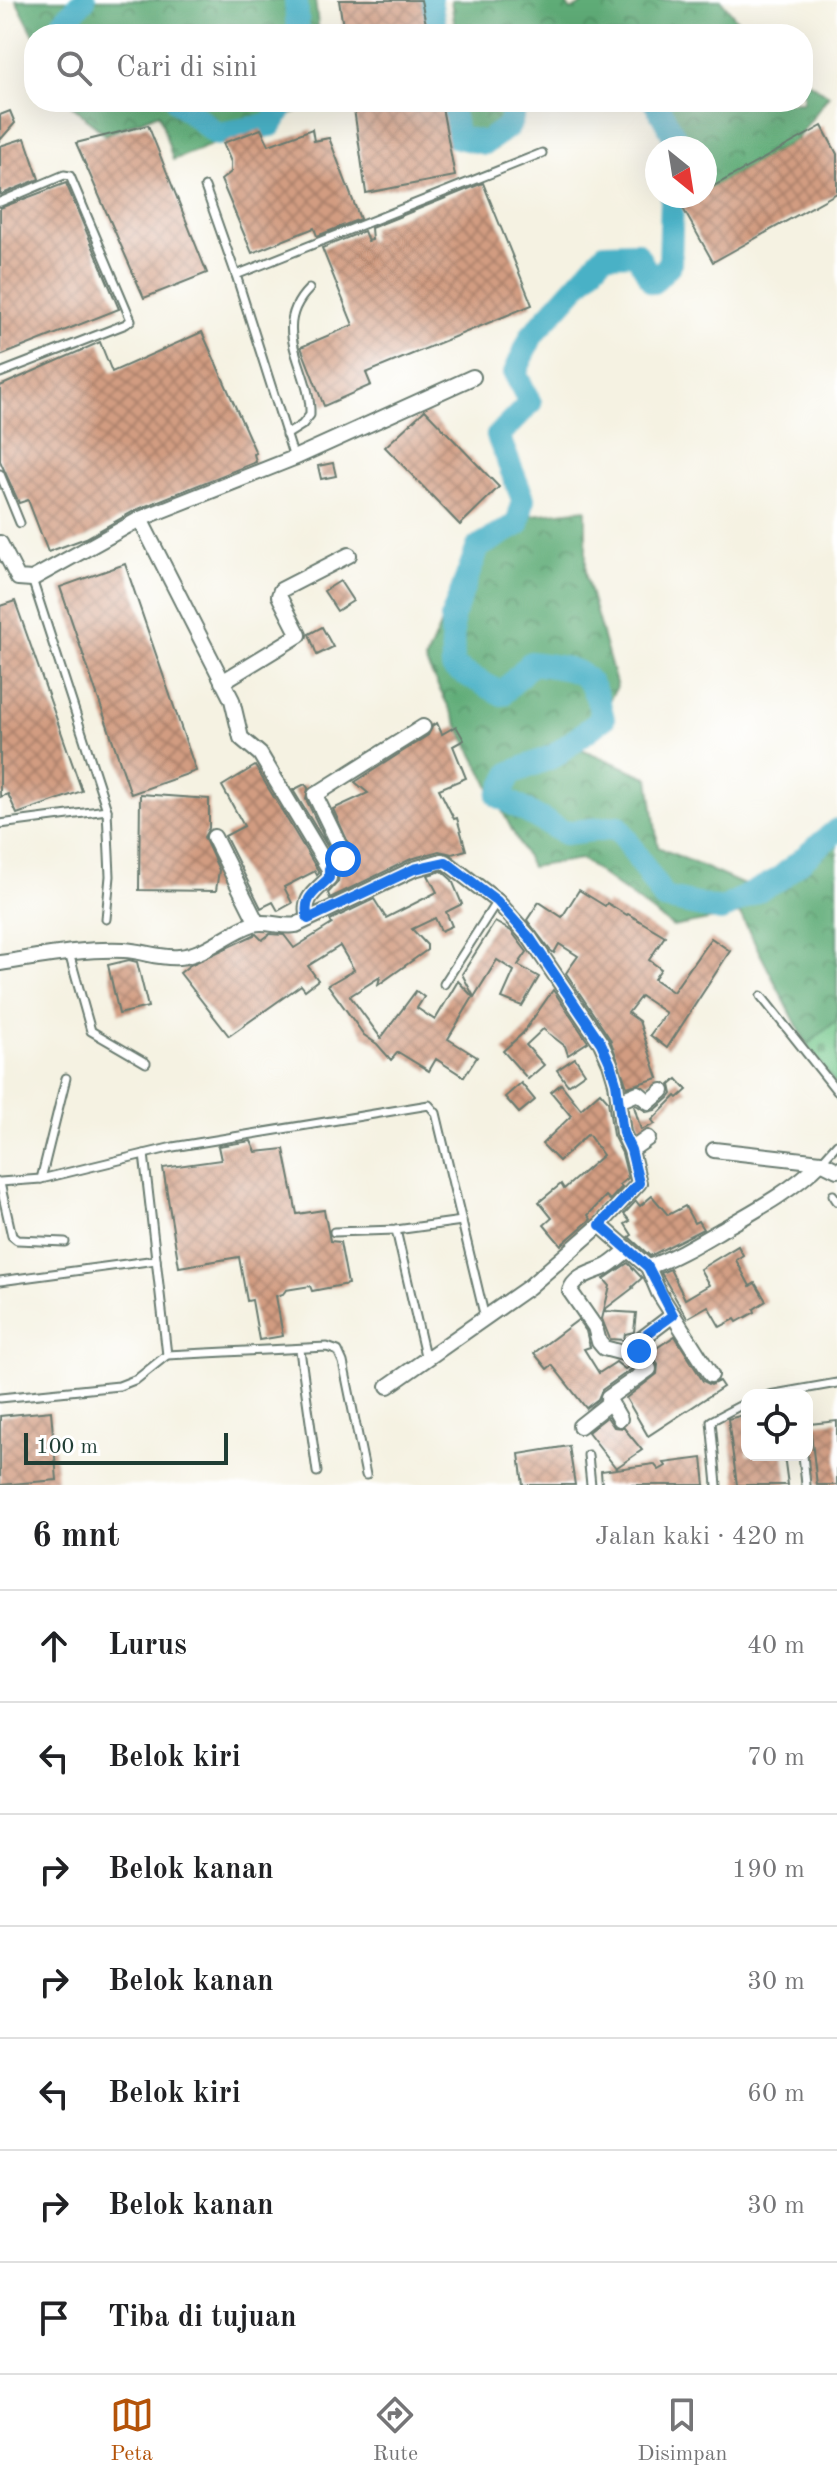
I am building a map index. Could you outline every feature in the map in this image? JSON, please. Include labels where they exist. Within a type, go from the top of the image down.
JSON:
[{"type":"street","points":[[0,543],[4,568],[18,578],[32,579],[140,519],[294,458],[473,377]]},
{"type":"street","points":[[140,519],[232,700],[241,738],[260,754],[329,869],[329,878],[306,902],[308,919]]},
{"type":"street","points":[[222,682],[299,635],[279,596],[281,590],[349,555]]},
{"type":"street","points":[[329,869],[343,859],[344,853],[315,795],[423,727]]},
{"type":"street","points":[[214,837],[257,923]]},
{"type":"street","points":[[0,963],[69,953],[124,950],[181,957],[257,923],[289,926],[414,869],[444,861],[497,901],[530,938],[593,1031],[610,1063],[623,1133],[631,1150],[639,1183],[600,1225],[529,1287],[388,1386]]},
{"type":"street","points":[[619,1101],[638,1093],[649,1102],[662,1091]]},
{"type":"street","points":[[631,1150],[648,1138]]},
{"type":"street","points":[[714,1150],[821,1162],[837,1170]]},
{"type":"street","points":[[648,1267],[670,1260],[763,1206],[803,1180],[821,1162]]},
{"type":"street","points":[[600,1225],[648,1267],[673,1315],[711,1375]]},
{"type":"street","points":[[628,1250],[605,1267],[593,1270],[572,1285],[570,1291],[595,1327],[599,1342],[604,1348],[623,1353],[673,1315]]},
{"type":"street","points":[[620,1419],[609,1403],[609,1396],[649,1369],[636,1342]]},
{"type":"street","points":[[580,1426],[609,1403]]},
{"type":"lane","points":[[236,275],[542,153]]},
{"type":"lane","points":[[0,202],[64,175],[70,176],[131,320],[0,373]]},
{"type":"lane","points":[[205,187],[294,458]]},
{"type":"lane","points":[[286,435],[302,425],[310,415],[290,319],[300,298],[309,289]]},
{"type":"lane","points":[[0,474],[20,523]]},
{"type":"lane","points":[[32,579],[107,810],[110,876],[106,919]]},
{"type":"lane","points":[[0,824],[107,810]]},
{"type":"lane","points":[[444,984],[497,901]]},
{"type":"lane","points":[[69,953],[91,1031],[146,1063]]},
{"type":"lane","points":[[761,996],[837,1091]]},
{"type":"lane","points":[[41,1179],[66,1078]]},
{"type":"lane","points":[[65,1242],[17,1240],[12,1236],[0,1182],[41,1179],[173,1147],[429,1105],[436,1113],[485,1318]]},
{"type":"lane","points":[[821,1162],[837,1144]]},
{"type":"lane","points":[[144,1154],[167,1355]]},
{"type":"lane","points":[[334,1232],[396,1230],[462,1221]]},
{"type":"lane","points":[[396,1230],[426,1360]]},
{"type":"lane","points":[[0,1281],[156,1260]]},
{"type":"lane","points":[[0,1398],[119,1386],[137,1379],[167,1355],[327,1347],[338,1351],[343,1362],[366,1475]]},
{"type":"lane","points":[[300,1350],[317,1472]]},
{"type":"lane","points":[[810,1389],[837,1383]]},
{"type":"lane","points":[[717,1485],[711,1421],[741,1405]]},
{"type":"lane","points":[[588,1455],[591,1485]]},
{"type":"lane","points":[[804,1461],[806,1485]]},
{"type":"green space","points":[[16,0],[315,0],[318,24],[28,24]]},
{"type":"green space","points":[[451,0],[564,0],[571,11],[589,0],[721,0],[740,24],[455,24]]},
{"type":"green space","points":[[813,85],[829,95],[796,140],[717,184],[717,136],[671,136],[669,112],[813,112]]},
{"type":"green space","points":[[79,112],[295,112],[173,160],[159,113],[105,135]]},
{"type":"green space","points":[[463,112],[515,112],[496,149],[465,143]]},
{"type":"green space","points":[[586,509],[586,577],[617,687],[579,748],[649,778],[658,847],[753,889],[837,820],[837,1021],[807,1045],[740,914],[673,927],[581,859],[531,867],[425,661],[478,536],[514,517]]},
{"type":"green space","points":[[837,1020],[837,1086],[807,1045]]},
{"type":"building","points":[[339,0],[421,0],[426,24],[343,24]]},
{"type":"building","points":[[10,111],[15,123],[0,140],[0,115]]},
{"type":"building","points":[[354,112],[443,112],[455,176],[366,193]]},
{"type":"building","points":[[148,125],[207,273],[144,298],[76,143]]},
{"type":"building","points":[[822,126],[837,154],[837,193],[713,262],[683,208],[717,208],[717,184]]},
{"type":"building","points":[[261,129],[269,145],[312,129],[314,141],[329,138],[360,219],[317,236],[314,228],[252,253],[221,180],[231,172],[231,162],[223,143]]},
{"type":"building","points":[[25,138],[39,179],[0,195],[0,146]]},
{"type":"building","points":[[66,183],[119,309],[0,356],[0,208]]},
{"type":"building","points":[[483,183],[532,305],[366,373],[371,385],[324,406],[301,347],[353,325],[322,248],[364,231],[368,241],[372,240],[371,228]]},
{"type":"building","points":[[202,332],[256,453],[256,462],[136,510],[86,538],[48,552],[28,500],[19,503],[0,461],[0,386],[100,342],[112,372]]},
{"type":"building","points":[[425,410],[499,487],[460,525],[385,447]]},
{"type":"building","points":[[333,463],[336,476],[321,479],[318,466]]},
{"type":"building","points":[[125,564],[196,771],[131,794],[60,587]]},
{"type":"building","points":[[340,581],[353,601],[337,611],[324,591]]},
{"type":"building","points":[[15,601],[82,791],[17,814],[8,794],[0,797],[0,606]]},
{"type":"building","points":[[322,627],[333,647],[317,655],[309,634]]},
{"type":"building","points":[[437,723],[442,734],[456,726],[464,740],[453,746],[466,778],[439,789],[454,819],[457,818],[466,850],[452,854],[439,851],[411,859],[330,898],[328,893],[338,882],[339,874],[352,865],[355,858],[333,809],[368,793],[355,782],[428,735]]},
{"type":"building","points":[[255,766],[319,872],[317,875],[315,871],[284,887],[292,903],[278,911],[273,902],[261,908],[225,836],[244,826],[222,786]]},
{"type":"building","points":[[305,784],[308,788],[306,799],[332,854],[293,790]]},
{"type":"building","points":[[140,794],[209,799],[209,828],[204,837],[219,870],[216,891],[139,890]]},
{"type":"building","points":[[442,871],[452,880],[462,904],[446,912],[452,926],[441,931],[435,918],[412,929],[427,945],[427,950],[378,985],[380,977],[350,996],[381,1038],[416,991],[424,997],[417,1008],[435,1020],[458,981],[473,997],[448,1039],[477,1057],[464,1077],[436,1059],[429,1071],[398,1052],[391,1060],[364,1035],[328,985],[354,970],[340,946],[308,966],[318,980],[305,990],[301,985],[229,1036],[180,973],[190,965],[256,934],[262,940],[270,934],[284,935],[294,948],[332,924],[330,920],[374,899],[386,918],[437,892],[428,875]]},
{"type":"building","points":[[579,890],[665,936],[649,960],[661,969],[654,979],[673,992],[711,938],[730,951],[667,1048],[650,1035],[666,1013],[641,996],[628,1013],[639,1021],[658,1078],[627,1087],[610,1039],[566,973],[578,956],[559,944],[554,953],[527,920],[539,902],[562,917]]},
{"type":"building","points":[[495,922],[511,931],[527,952],[518,965],[539,977],[522,1006],[502,998],[514,971],[497,960],[474,997],[462,974]]},
{"type":"building","points":[[129,960],[137,962],[148,1007],[119,1014],[108,965]]},
{"type":"building","points":[[553,990],[588,1042],[568,1055],[565,1046],[543,1029],[526,1045],[544,1065],[528,1079],[503,1051],[523,1033]]},
{"type":"building","points":[[575,1058],[585,1073],[568,1085],[557,1070]]},
{"type":"building","points":[[677,1079],[687,1090],[678,1098],[676,1096],[652,1120],[655,1124],[641,1130],[634,1106],[647,1112],[655,1110],[672,1094],[670,1085]]},
{"type":"building","points":[[521,1083],[535,1100],[519,1113],[505,1097]]},
{"type":"building","points":[[561,1084],[581,1109],[600,1092],[608,1101],[613,1135],[622,1153],[628,1178],[619,1185],[622,1187],[610,1200],[606,1196],[588,1215],[591,1219],[561,1245],[544,1225],[552,1218],[539,1202],[561,1184],[564,1189],[603,1155],[588,1134],[559,1161],[542,1144],[571,1116],[551,1092]]},
{"type":"building","points":[[251,1141],[256,1152],[284,1149],[297,1214],[324,1210],[330,1241],[340,1242],[348,1284],[312,1291],[310,1286],[286,1290],[276,1296],[283,1336],[259,1340],[252,1300],[247,1301],[239,1257],[179,1267],[163,1168],[221,1160],[218,1146]]},
{"type":"building","points":[[652,1196],[668,1215],[685,1206],[694,1223],[698,1221],[703,1229],[650,1256],[629,1237],[632,1235],[625,1224],[630,1221],[624,1214],[636,1201],[640,1206]]},
{"type":"building","points":[[738,1246],[743,1255],[736,1260],[750,1286],[755,1283],[766,1301],[754,1309],[755,1312],[720,1327],[708,1306],[687,1318],[661,1273],[670,1269],[685,1299],[709,1285],[700,1269]]},
{"type":"building","points":[[628,1263],[642,1278],[604,1310],[610,1286],[604,1279]]},
{"type":"building","points":[[604,1311],[636,1313],[634,1332],[625,1334],[624,1340],[610,1339],[602,1319]]},
{"type":"building","points":[[578,1320],[586,1331],[590,1347],[584,1349],[599,1373],[616,1362],[625,1369],[635,1363],[636,1366],[602,1390],[598,1399],[586,1408],[552,1365],[547,1369],[534,1353]]},
{"type":"building","points":[[675,1336],[703,1381],[711,1385],[719,1381],[723,1387],[648,1436],[626,1398],[657,1374],[658,1365],[652,1351]]},
{"type":"building","points":[[51,1411],[57,1480],[0,1485],[0,1416]]},
{"type":"building","points":[[741,1416],[741,1461],[785,1461],[788,1485],[737,1485],[728,1419]]},
{"type":"building","points":[[607,1417],[614,1427],[624,1428],[642,1450],[616,1468],[588,1432]]},
{"type":"building","points":[[837,1421],[837,1485],[817,1485],[813,1424]]},
{"type":"building","points":[[569,1446],[575,1485],[523,1485],[519,1454]]},
{"type":"building","points":[[702,1458],[705,1485],[602,1485],[601,1471],[654,1464],[659,1470],[666,1466],[664,1463]]},
{"type":"waterway","points":[[64,24],[84,0]]},
{"type":"waterway","points":[[296,0],[297,24]]},
{"type":"waterway","points":[[430,0],[434,24]]},
{"type":"waterway","points":[[190,112],[217,134],[271,125],[279,112]]},
{"type":"waterway","points":[[452,112],[457,137],[485,143],[509,126],[514,112]]},
{"type":"waterway","points":[[661,112],[674,136]]},
{"type":"waterway","points":[[672,208],[670,264],[653,282],[636,253],[605,254],[532,335],[515,373],[530,403],[498,436],[523,499],[518,524],[478,547],[452,618],[453,667],[502,694],[531,663],[572,670],[588,681],[599,702],[603,719],[554,756],[511,773],[499,796],[565,833],[618,827],[664,898],[721,910],[779,879],[837,830]]},
{"type":"route","points":[[343,859],[329,869],[329,878],[306,902],[308,919],[414,869],[446,862],[497,901],[530,938],[601,1043],[616,1083],[623,1133],[631,1150],[639,1183],[600,1225],[648,1267],[673,1315],[636,1342],[639,1351]]}]
